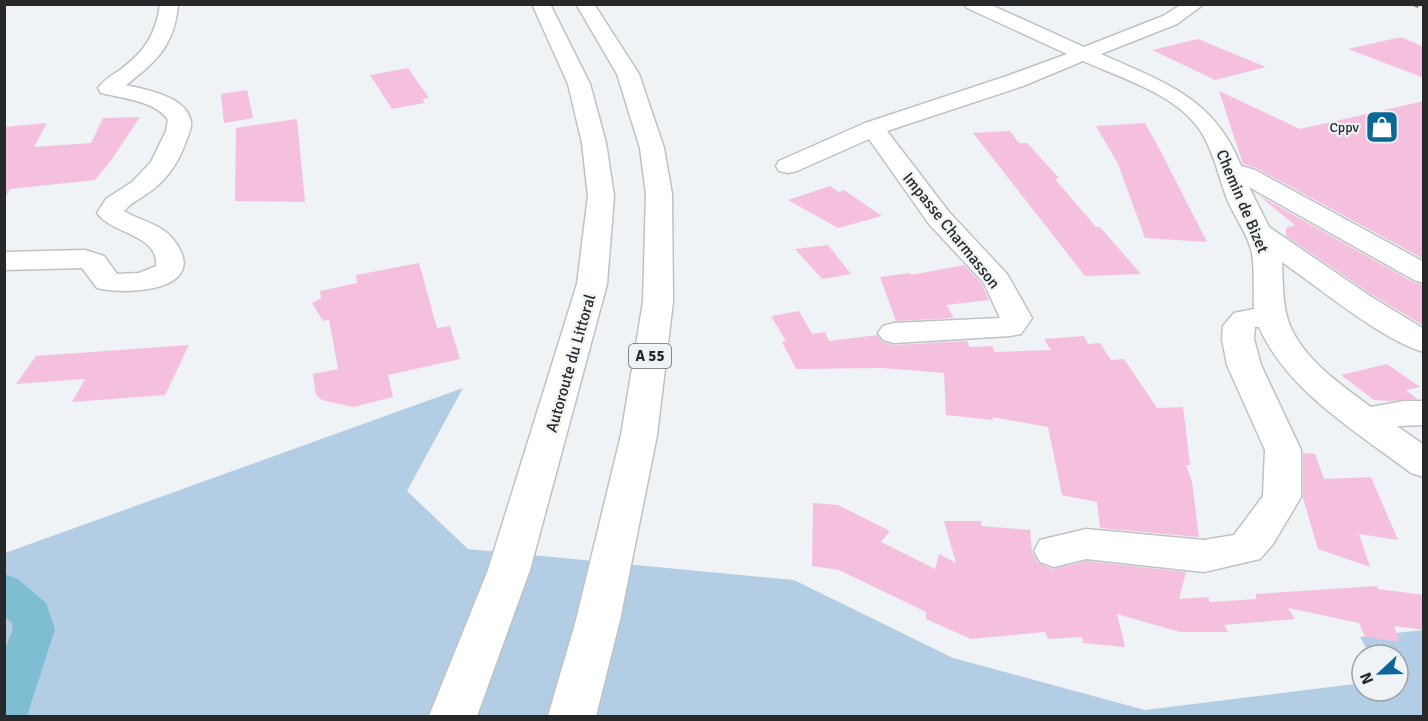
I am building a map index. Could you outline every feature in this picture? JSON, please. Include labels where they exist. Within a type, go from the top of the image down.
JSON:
[{"type":"main road","points":[[4,261],[85,259],[94,262],[108,282],[119,284],[147,280],[168,271],[171,265],[170,256],[161,241],[146,230],[117,220],[110,213],[112,206],[142,187],[162,168],[180,125],[179,117],[173,109],[159,102],[109,88],[152,54],[160,44],[165,33],[169,4]]},
{"type":"main road","name":"Autoroute du Littoral","points":[[453,717],[508,570],[540,469],[592,284],[601,196],[594,143],[579,84],[541,4]]},
{"type":"main road","name":"A 55","points":[[572,717],[598,620],[639,435],[658,285],[659,194],[652,148],[628,74],[585,4]]},
{"type":"main road","name":"Chemin de Bizet","points":[[973,4],[1166,91],[1194,110],[1212,130],[1267,256],[1267,299],[1270,315],[1280,339],[1305,370],[1424,464]]},
{"type":"main road","points":[[788,166],[873,128],[1015,81],[1170,20],[1195,4]]},
{"type":"main road","name":"Impasse Charmasson","points":[[873,128],[939,218],[997,280],[1016,318],[1010,327],[894,333]]},
{"type":"main road","points":[[1229,170],[1246,175],[1424,274]]},
{"type":"main road","points":[[1256,231],[1351,299],[1424,342]]},
{"type":"main road","points":[[1054,551],[1086,544],[1204,556],[1246,549],[1282,498],[1283,450],[1244,365],[1238,339],[1239,326],[1245,320],[1270,315]]},
{"type":"main road","points":[[1366,420],[1404,413],[1424,413]]},
{"type":"shaded area","points":[[463,388],[407,491],[468,549],[794,580],[953,658],[1145,710],[1350,684],[1350,703],[1410,703],[1410,643],[1363,643],[1360,637],[1423,630],[1423,716],[5,716],[5,553]]},
{"type":"building","points":[[1401,37],[1424,47],[1424,78],[1348,49]]},
{"type":"building","points":[[1198,39],[1266,67],[1215,80],[1152,50]]},
{"type":"building","points":[[408,68],[429,98],[422,99],[425,103],[392,109],[370,75]]},
{"type":"building","points":[[247,90],[253,118],[224,123],[221,94]]},
{"type":"building","points":[[1219,91],[1300,129],[1424,101],[1424,259],[1256,168],[1243,164]]},
{"type":"building","points":[[140,117],[95,180],[10,189],[4,200],[4,127],[47,123],[34,147],[91,143],[103,118]]},
{"type":"building","points":[[297,119],[305,202],[235,201],[236,128]]},
{"type":"building","points":[[1145,123],[1207,242],[1145,238],[1118,164],[1096,126]]},
{"type":"building","points":[[1010,131],[1019,143],[1027,143],[1059,178],[1055,179],[1096,227],[1100,227],[1141,274],[1085,276],[973,133]]},
{"type":"building","points":[[830,186],[839,192],[844,190],[882,216],[838,228],[788,200]]},
{"type":"building","points":[[1258,195],[1413,282],[1424,285],[1424,326],[1371,294],[1286,236],[1286,228],[1295,225]]},
{"type":"building","points":[[828,245],[851,274],[822,279],[795,249]]},
{"type":"building","points":[[419,263],[437,328],[450,326],[460,359],[388,375],[393,397],[353,407],[322,400],[316,395],[313,374],[338,369],[329,320],[323,321],[312,303],[321,298],[320,291],[357,283],[356,275]]},
{"type":"building","points":[[964,265],[982,284],[989,300],[946,305],[954,318],[896,321],[880,277],[910,273],[911,275]]},
{"type":"building","points":[[799,311],[812,334],[825,332],[829,341],[877,335],[882,342],[894,345],[967,341],[970,347],[992,346],[995,352],[1051,350],[1044,339],[1084,336],[1088,344],[1100,343],[1111,360],[1124,359],[1157,408],[1183,407],[1190,465],[1186,465],[1192,482],[1199,537],[1100,528],[1097,502],[1062,495],[1048,427],[992,417],[993,420],[946,415],[944,373],[882,368],[796,369],[782,342],[786,341],[771,316]]},
{"type":"building","points":[[189,345],[165,395],[72,402],[85,379],[16,384],[36,356]]},
{"type":"building","points":[[1387,364],[1420,387],[1406,390],[1417,399],[1374,400],[1341,375]]},
{"type":"building","points":[[1303,453],[1315,454],[1324,479],[1371,477],[1398,540],[1359,534],[1370,567],[1318,549],[1303,498]]},
{"type":"building","points":[[813,503],[838,505],[890,531],[881,542],[935,569],[939,554],[956,563],[944,521],[981,521],[981,526],[1030,530],[1032,552],[1038,563],[1053,569],[1086,561],[1186,572],[1179,599],[1208,597],[1210,602],[1256,599],[1256,594],[1377,586],[1378,589],[1424,595],[1424,630],[1394,626],[1400,642],[1365,637],[1359,623],[1288,608],[1295,619],[1224,625],[1228,632],[1180,632],[1117,614],[1125,647],[1083,643],[1082,637],[1048,639],[1045,632],[971,639],[926,619],[926,612],[839,570],[812,566]]},
{"type":"waterway","points":[[4,590],[31,615],[34,629],[4,716]]},
{"type":"railway","points":[[1412,4],[1424,9]]},
{"type":"place","name":"Cppv","points":[[1382,127]]}]
